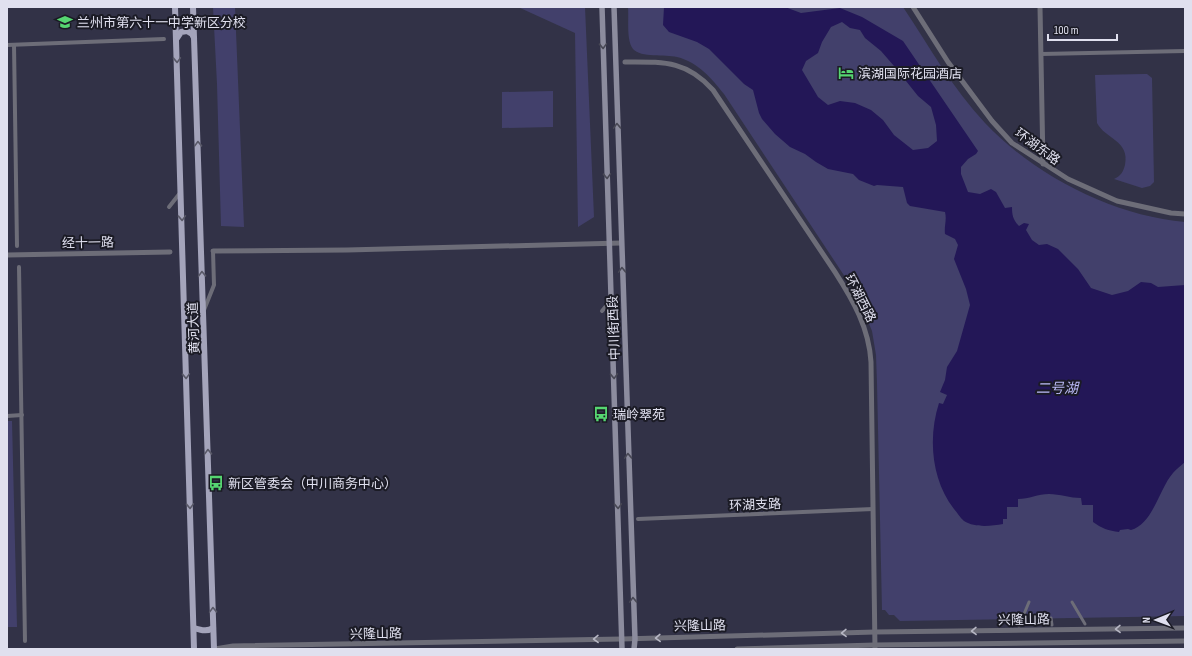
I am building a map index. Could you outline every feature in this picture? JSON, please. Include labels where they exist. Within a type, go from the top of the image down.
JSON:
[{"type":"main road","name":"黄河大道","points":[[175,7],[194,649]]},
{"type":"main road","name":"黄河大道","points":[[193,7],[213,628],[215,649]]},
{"type":"main road","name":"中川街西段","points":[[602,7],[622,649]]},
{"type":"main road","name":"中川街西段","points":[[614,7],[635,639],[634,649]]},
{"type":"main road","points":[[176,40],[178,34],[184,31],[190,32],[194,40]]},
{"type":"main road","points":[[194,628],[209,631],[213,628]]},
{"type":"street","name":"环湖东路","points":[[913,7],[948,62],[992,121],[1012,143],[1068,179],[1117,201],[1171,213],[1185,214]]},
{"type":"street","points":[[1040,7],[1043,164]]},
{"type":"street","points":[[7,45],[164,39]]},
{"type":"street","points":[[14,45],[17,246]]},
{"type":"street","points":[[1041,54],[1185,51]]},
{"type":"street","name":"环湖西路","points":[[626,62],[675,64],[695,73],[705,80],[728,110],[850,295],[866,332],[870,353],[875,647]]},
{"type":"street","points":[[169,207],[181,192]]},
{"type":"street","points":[[203,313],[214,285],[213,251],[347,250],[621,243]]},
{"type":"street","name":"经十一路","points":[[7,255],[170,252]]},
{"type":"street","points":[[19,266],[25,641]]},
{"type":"street","points":[[602,311],[611,300]]},
{"type":"street","points":[[7,416],[22,415]]},
{"type":"street","name":"环湖支路","points":[[638,519],[873,509]]},
{"type":"street","points":[[1019,626],[1029,602]]},
{"type":"street","points":[[1072,602],[1084,624]]},
{"type":"street","points":[[1051,618],[1052,625]]},
{"type":"street","name":"兴隆山路","points":[[215,649],[875,632],[1185,628]]},
{"type":"street","name":"兴隆山路","points":[[737,649],[1185,641]]},
{"type":"shaded area","points":[[213,7],[235,7],[244,227],[221,226]]},
{"type":"shaded area","points":[[518,7],[585,7],[594,217],[578,227],[575,33]]},
{"type":"shaded area","points":[[628,7],[903,7],[952,82],[973,110],[1005,142],[1027,160],[1076,190],[1103,202],[1158,218],[1185,222],[1185,616],[900,621],[894,615],[889,615],[885,610],[882,610],[876,355],[872,331],[857,295],[724,94],[715,83],[698,67],[685,59],[672,56],[642,54],[633,49],[629,41]]},
{"type":"shaded area","points":[[1147,74],[1152,78],[1154,182],[1150,186],[1142,188],[1114,179],[1122,172],[1126,157],[1124,150],[1120,145],[1105,133],[1097,123],[1095,75]]},
{"type":"shaded area","points":[[553,91],[553,127],[502,128],[502,92]]},
{"type":"shaded area","points":[[7,421],[12,421],[17,627],[7,627]]},
{"type":"water","name":"二号湖","points":[[664,7],[785,7],[801,13],[840,8],[862,17],[903,41],[978,151],[961,167],[961,174],[968,192],[980,194],[991,189],[996,192],[1005,208],[1012,207],[1013,217],[1019,226],[1024,223],[1029,224],[1026,230],[1032,240],[1039,245],[1047,244],[1058,249],[1078,269],[1091,288],[1112,295],[1128,291],[1141,282],[1151,283],[1158,287],[1185,285],[1185,462],[1168,480],[1145,521],[1131,530],[1120,530],[1119,532],[1108,530],[1093,522],[1093,505],[1082,505],[1081,498],[1049,494],[1018,499],[1018,507],[1007,507],[1007,519],[1003,519],[1003,524],[978,526],[963,520],[946,497],[940,485],[936,471],[933,444],[933,430],[939,403],[943,404],[947,395],[940,392],[945,380],[947,367],[957,351],[970,305],[966,289],[954,259],[958,245],[955,239],[945,234],[945,212],[910,206],[907,203],[903,187],[874,186],[859,180],[853,174],[828,169],[805,154],[790,147],[775,134],[762,119],[753,90],[744,84],[709,49],[697,42],[669,32],[663,25]],"holes":[[[842,22],[850,28],[860,30],[865,38],[881,51],[918,96],[931,107],[936,125],[937,141],[928,148],[913,150],[894,135],[883,120],[871,110],[855,103],[840,101],[828,105],[818,97],[802,70],[806,61],[818,53],[822,42],[831,27]]]},
{"type":"place","name":"兰州市第六十一中学新区分校","points":[[65,22]]},
{"type":"place","name":"滨湖国际花园酒店","points":[[846,73]]},
{"type":"place","name":"瑞岭翠苑","points":[[601,414]]},
{"type":"place","name":"新区管委会（中川商务中心）","points":[[216,483]]}]
